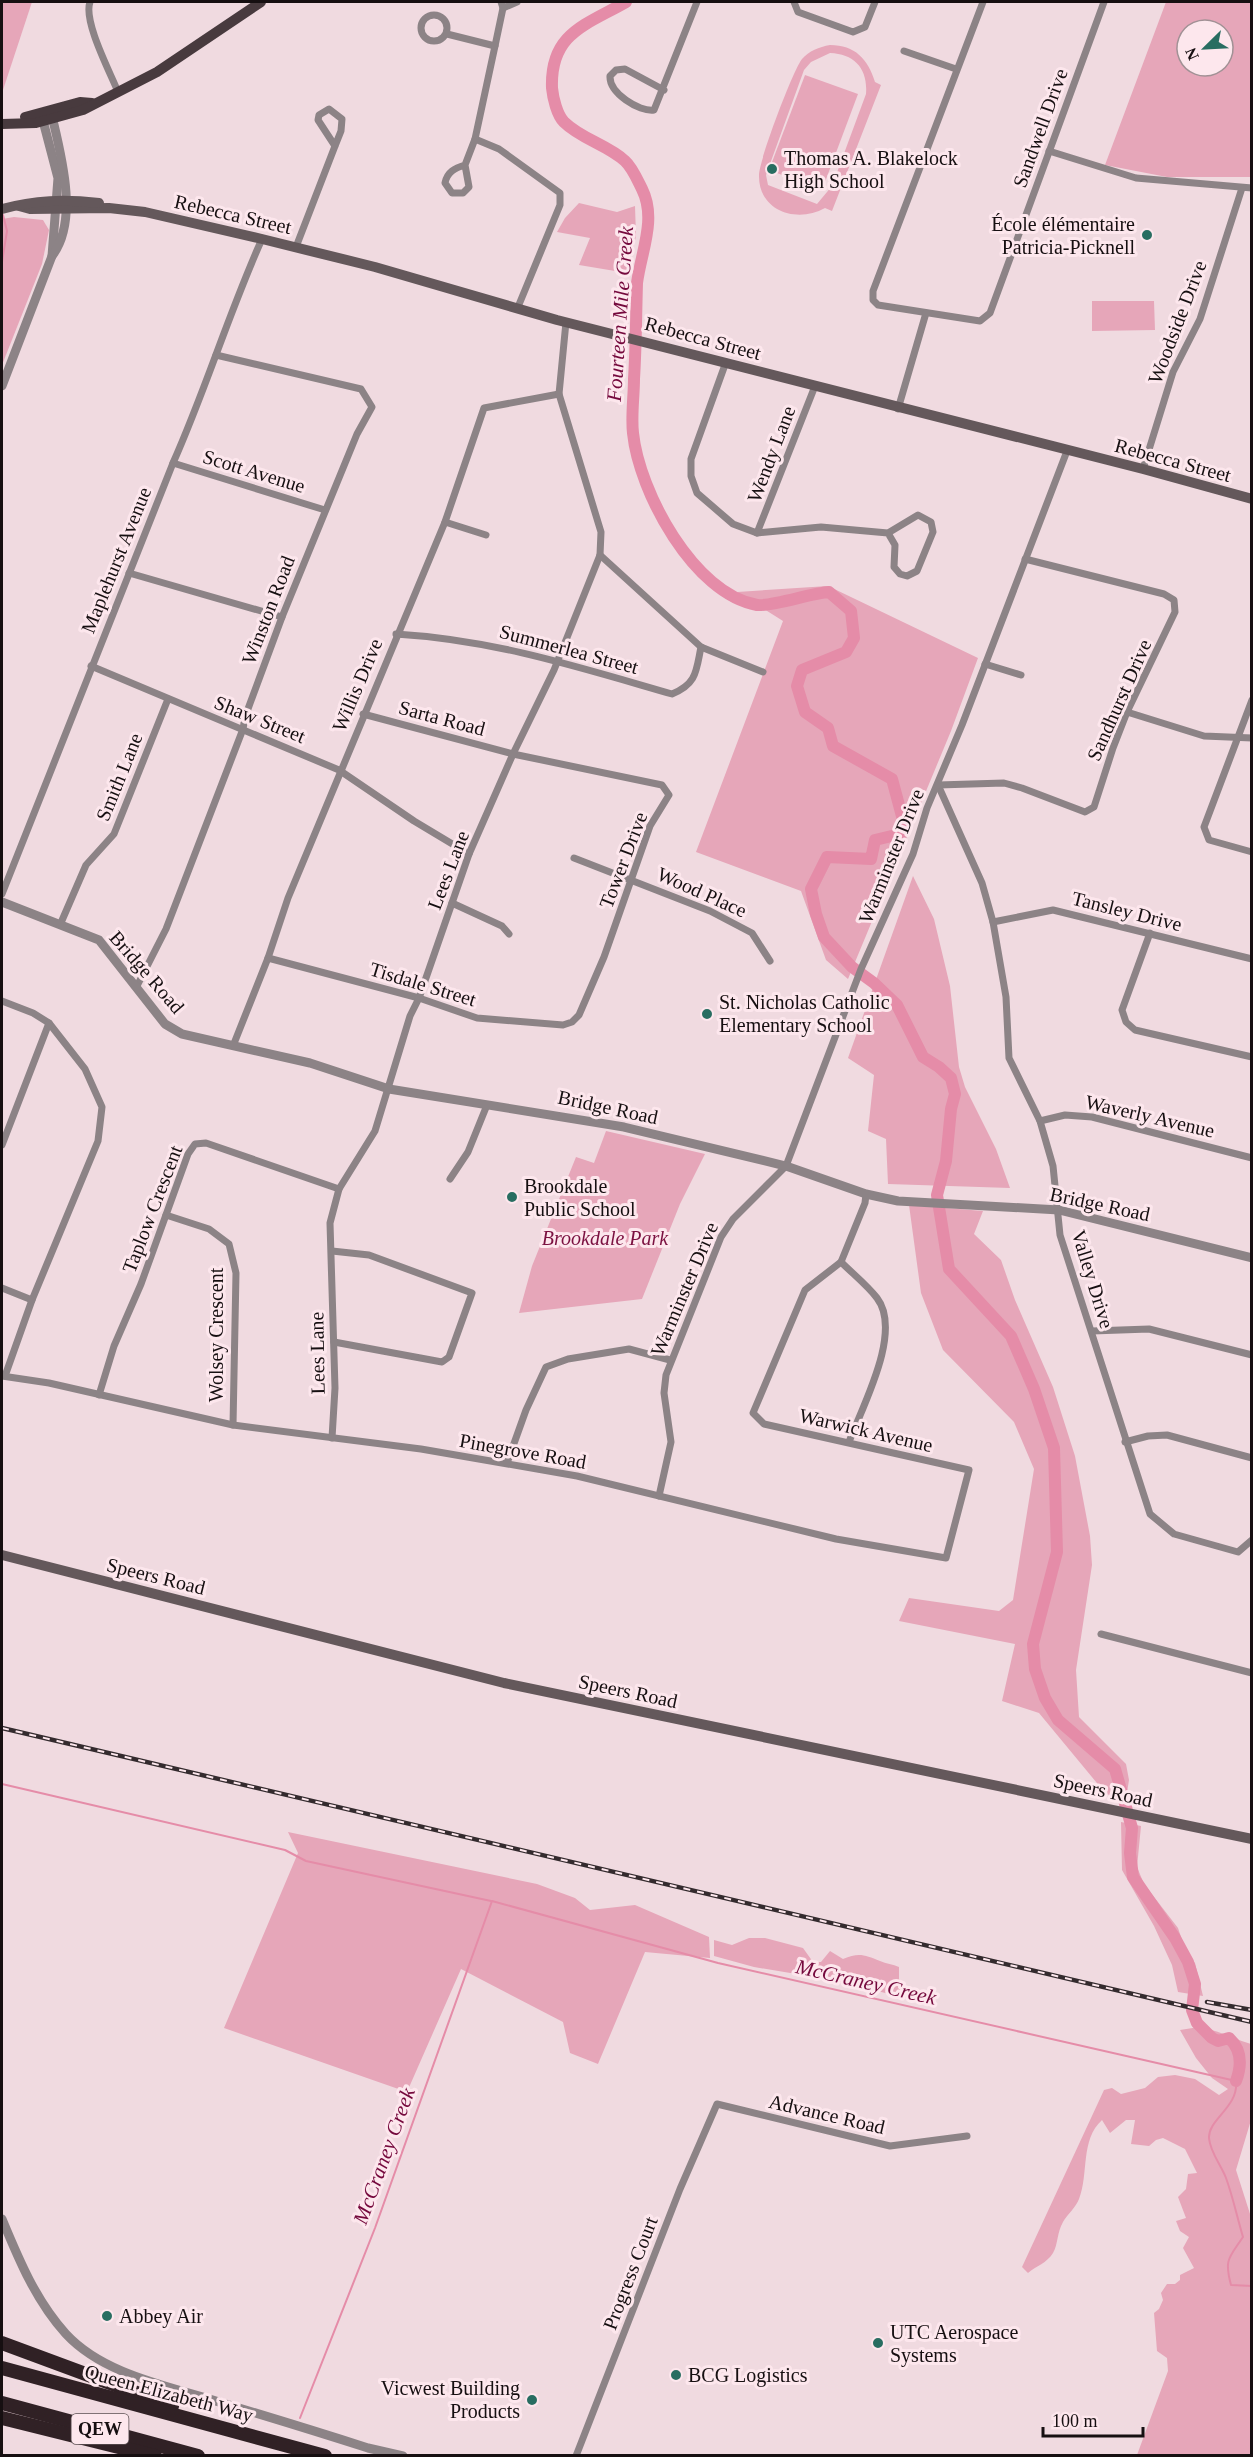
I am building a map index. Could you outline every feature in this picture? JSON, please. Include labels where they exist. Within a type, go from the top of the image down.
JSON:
[{"type":"highway","points":[[2,2343],[174,2407],[180,2416]]},
{"type":"highway","name":"Queen Elizabeth Way","points":[[2,2368],[326,2456]]},
{"type":"highway","name":"QEW","points":[[2,2403],[198,2456]]},
{"type":"highway","points":[[2,2418],[155,2456]]},
{"type":"main road","points":[[2,124],[23,125],[80,102],[92,103],[118,92],[158,72],[261,2]]},
{"type":"main road","name":"Rebecca Street","points":[[2,209],[19,206],[30,209],[62,204],[145,212],[262,239],[375,267],[566,322],[726,362],[898,409],[1143,469],[1251,499]]},
{"type":"main road","name":"Speers Road","points":[[2,1555],[504,1683],[1251,1839]]},
{"type":"street","points":[[90,2],[88,6],[93,32],[118,92]]},
{"type":"street","points":[[465,165],[475,139],[502,5],[517,2]]},
{"type":"street","points":[[664,90],[625,69],[616,70],[610,76],[612,88],[646,111],[657,108],[664,90],[697,2]]},
{"type":"street","points":[[794,2],[798,12],[853,32],[865,27],[875,2]]},
{"type":"street","points":[[904,51],[956,69],[983,2]]},
{"type":"street","name":"Sandwell Drive","points":[[956,69],[873,291],[873,300],[878,305],[980,321],[990,313],[1104,2]]},
{"type":"street","points":[[432,15],[441,16],[447,23],[447,34],[441,40],[428,40],[421,31],[423,21],[432,15]]},
{"type":"street","points":[[447,34],[495,46]]},
{"type":"street","points":[[296,248],[335,146],[343,124],[339,115],[329,109],[319,115],[318,120],[319,126],[335,146]]},
{"type":"street","points":[[2,386],[52,256],[62,204],[47,117]]},
{"type":"street","points":[[475,139],[499,149],[560,193],[560,205],[518,307]]},
{"type":"street","points":[[1049,151],[1136,178],[1251,188]]},
{"type":"street","name":"Woodside Drive","points":[[1143,469],[1173,372],[1200,319],[1242,188]]},
{"type":"street","name":"Maplehurst Avenue","points":[[2,894],[91,666],[200,401],[238,291],[262,239]]},
{"type":"street","points":[[898,409],[927,313]]},
{"type":"street","name":"Lees Lane","points":[[332,1438],[335,1388],[330,1223],[339,1189],[375,1131],[410,1016],[419,998],[469,854],[558,659],[600,555],[601,531],[559,394],[566,322]]},
{"type":"street","name":"Winston Road","points":[[137,986],[166,929],[243,729],[244,717],[282,617],[357,434],[372,407],[361,389],[216,355]]},
{"type":"street","points":[[726,362],[691,459],[691,476],[698,493],[733,524],[757,533],[821,527],[888,533],[918,515],[931,522],[933,532],[917,571],[912,574],[900,574],[894,567],[895,545],[888,533]]},
{"type":"street","name":"Wendy Lane","points":[[757,533],[815,386]]},
{"type":"street","name":"Willis Drive","points":[[232,1046],[339,770],[445,522],[484,408],[559,394]]},
{"type":"street","name":"Warminster Drive","points":[[659,1496],[671,1443],[664,1393],[670,1360],[721,1237],[733,1219],[786,1166],[861,969],[913,854],[927,808],[938,785],[1067,451]]},
{"type":"street","name":"Scott Avenue","points":[[173,463],[325,510]]},
{"type":"street","points":[[445,522],[486,535]]},
{"type":"street","points":[[600,555],[702,646],[763,672]]},
{"type":"street","name":"Sandhurst Drive","points":[[938,785],[1004,783],[1085,812],[1089,811],[1094,807],[1127,712],[1175,612],[1174,600],[1164,594],[1025,559]]},
{"type":"street","points":[[129,573],[282,617]]},
{"type":"street","name":"Summerlea Street","points":[[396,634],[444,637],[558,659],[672,694],[687,688],[695,677],[702,646]]},
{"type":"street","points":[[985,664],[1021,675]]},
{"type":"street","name":"Shaw Street","points":[[91,666],[339,770],[414,821],[469,854]]},
{"type":"street","name":"Smith Lane","points":[[60,925],[86,865],[114,834],[168,699]]},
{"type":"street","points":[[1251,700],[1239,739],[1204,827],[1209,840],[1251,852]]},
{"type":"street","points":[[1127,712],[1204,736],[1251,738]]},
{"type":"street","name":"Sarta Road","points":[[363,714],[513,754]]},
{"type":"street","name":"Tower Drive","points":[[513,754],[662,785],[669,795],[650,826],[604,957],[579,1015],[572,1022]]},
{"type":"street","name":"Warminster Drive","points":[[938,785],[982,883],[993,922]]},
{"type":"street","name":"Wood Place","points":[[574,858],[710,910],[752,933],[770,961]]},
{"type":"street","name":"Bridge Road","points":[[2,902],[99,940],[165,1024],[182,1034],[310,1063],[389,1089],[624,1127],[786,1166],[866,1194],[898,1201],[954,1202],[1059,1210],[1251,1258]]},
{"type":"street","points":[[452,903],[502,926],[509,934]]},
{"type":"street","name":"Tansley Drive","points":[[993,922],[1053,910],[1251,959]]},
{"type":"street","name":"Valley Drive","points":[[993,922],[1006,997],[1009,1058],[1040,1122],[1053,1166],[1060,1235],[1150,1514],[1160,1525],[1174,1534],[1238,1552],[1251,1540]]},
{"type":"street","points":[[1150,933],[1122,1011],[1125,1022],[1135,1030],[1251,1057]]},
{"type":"street","name":"Tisdale Street","points":[[268,958],[419,998],[477,1018],[563,1025],[572,1022]]},
{"type":"street","points":[[2,1001],[33,1012],[50,1023],[85,1069],[102,1107],[98,1141],[3,1376]]},
{"type":"street","points":[[2,1145],[50,1023]]},
{"type":"street","points":[[450,1179],[468,1152],[487,1105]]},
{"type":"street","name":"Waverly Avenue","points":[[1040,1122],[1065,1114],[1092,1117],[1251,1158]]},
{"type":"street","name":"Taplow Crescent","points":[[99,1395],[114,1346],[141,1284],[188,1154],[195,1144],[206,1143],[339,1189]]},
{"type":"street","points":[[849,1442],[884,1350],[885,1323],[878,1299],[841,1262],[865,1203],[866,1194]]},
{"type":"street","name":"Wolsey Crescent","points":[[166,1215],[209,1229],[229,1244],[236,1273],[233,1425]]},
{"type":"street","points":[[332,1251],[369,1255],[472,1293],[449,1357],[442,1362],[334,1342]]},
{"type":"street","name":"Warwick Avenue","points":[[841,1262],[805,1290],[753,1413],[764,1424],[969,1470]]},
{"type":"street","points":[[2,1288],[32,1300]]},
{"type":"street","points":[[1092,1330],[1149,1329],[1251,1355]]},
{"type":"street","points":[[507,1463],[526,1410],[546,1367],[568,1359],[629,1349],[670,1360]]},
{"type":"street","name":"Pinegrove Road","points":[[3,1376],[233,1425],[507,1463],[577,1476],[756,1517],[836,1539],[946,1558],[969,1470]]},
{"type":"street","points":[[1125,1442],[1148,1436],[1167,1435],[1251,1458]]},
{"type":"street","points":[[1101,1634],[1251,1673]]},
{"type":"street","name":"Advance Road","points":[[717,2104],[890,2146],[967,2136]]},
{"type":"street","name":"Progress Court","points":[[576,2456],[680,2189],[717,2104]]},
{"type":"street","points":[[2,2219],[39,2300],[67,2335],[89,2353],[119,2369],[162,2384],[368,2448],[403,2456]]},
{"type":"green space","points":[[2,2],[32,2],[2,93]]},
{"type":"green space","points":[[1166,2],[1251,2],[1251,177],[1167,177],[1105,165]]},
{"type":"green space","points":[[830,45],[847,48],[859,55],[869,67],[875,82],[881,85],[832,211],[825,208],[803,215],[792,214],[781,211],[765,198],[760,187],[760,166],[791,80],[802,59],[814,50]],"holes":[[[830,53],[853,60],[862,70],[865,77],[866,94],[832,186],[817,204],[768,185],[766,175],[804,70],[811,62]]]},
{"type":"green space","points":[[805,75],[858,94],[822,190],[769,170]]},
{"type":"green space","points":[[579,203],[617,212],[635,206],[636,236],[627,273],[579,265],[590,238],[557,232],[565,218]]},
{"type":"green space","points":[[14,217],[43,220],[49,230],[42,264],[2,365],[2,219]]},
{"type":"green space","points":[[1092,301],[1154,301],[1155,330],[1092,331]]},
{"type":"green space","points":[[828,586],[978,658],[951,731],[848,979],[826,960],[801,891],[696,852],[783,621],[737,592]]},
{"type":"green space","points":[[913,876],[934,919],[950,986],[959,1067],[965,1087],[996,1149],[1010,1188],[888,1184],[886,1139],[868,1131],[874,1075],[848,1058]]},
{"type":"green space","name":"Brookdale Park","points":[[606,1131],[705,1154],[680,1204],[642,1299],[519,1313],[532,1266],[576,1157],[594,1163]]},
{"type":"green space","points":[[909,1205],[983,1211],[974,1234],[1001,1260],[1015,1300],[1053,1387],[1075,1456],[1090,1536],[1092,1565],[1076,1670],[1079,1717],[1126,1764],[1129,1780],[1126,1799],[1106,1794],[1039,1713],[1002,1701],[1015,1644],[899,1621],[909,1598],[999,1611],[1013,1600],[1034,1469],[1014,1422],[943,1350],[921,1293]]},
{"type":"green space","points":[[1121,1822],[1141,1826],[1137,1867],[1144,1884],[1178,1928],[1187,1955],[1195,1963],[1203,1996],[1178,1992],[1172,1965],[1154,1926],[1122,1870]]},
{"type":"green space","points":[[288,1832],[537,1884],[575,1898],[590,1910],[635,1905],[709,1937],[710,1958],[645,1952],[598,2064],[570,2053],[563,2022],[461,1969],[407,2092],[224,2028],[298,1853]]},
{"type":"green space","points":[[749,1938],[765,1938],[803,1948],[813,1962],[821,1962],[830,1951],[843,1959],[862,1955],[897,1966],[899,1967],[899,1979],[903,1986],[910,1988],[918,1997],[914,2000],[832,1980],[754,1967],[714,1956],[714,1940],[732,1945]]},
{"type":"green space","points":[[1199,2027],[1251,2044],[1251,2120],[1236,2170],[1251,2217],[1251,2455],[1137,2455],[1168,2371],[1167,2358],[1157,2351],[1154,2313],[1159,2309],[1163,2300],[1161,2293],[1167,2284],[1175,2284],[1180,2280],[1180,2275],[1194,2268],[1183,2248],[1189,2237],[1180,2231],[1176,2221],[1186,2218],[1178,2197],[1186,2189],[1188,2174],[1197,2173],[1185,2149],[1163,2138],[1149,2146],[1131,2144],[1135,2120],[1126,2120],[1110,2133],[1102,2120],[1095,2128],[1088,2147],[1079,2199],[1061,2226],[1053,2253],[1045,2262],[1028,2273],[1022,2267],[1104,2090],[1112,2088],[1121,2094],[1145,2088],[1158,2077],[1175,2075],[1195,2079],[1219,2095],[1228,2089],[1212,2078],[1196,2058],[1180,2030]]},
{"type":"waterway","name":"Fourteen Mile Creek","points":[[626,2],[584,25],[564,43],[553,69],[552,88],[557,111],[564,122],[625,161],[635,174],[646,200],[648,224],[637,283],[632,413],[637,457],[658,510],[674,537],[712,582],[734,597],[757,605],[829,592],[851,611],[854,638],[846,652],[802,670],[797,686],[805,712],[828,728],[833,746],[892,779],[903,820],[900,834],[875,840],[871,859],[827,857],[811,889],[816,914],[824,937],[852,967],[874,983],[897,1005],[923,1057],[951,1078],[955,1094],[951,1109],[946,1161],[937,1195],[949,1269],[1011,1336],[1034,1389],[1054,1448],[1057,1552],[1033,1644],[1035,1669],[1045,1698],[1058,1720],[1115,1769],[1132,1828],[1130,1853],[1133,1877],[1175,1938],[1188,1962],[1195,1984],[1192,2010],[1197,2023],[1218,2041],[1229,2038],[1239,2053],[1240,2064],[1236,2081]]},
{"type":"waterway","points":[[2,262],[7,231],[3,215]]},
{"type":"waterway","name":"McCraney Creek","points":[[2,1784],[285,1850],[306,1861],[491,1901]]},
{"type":"waterway","name":"McCraney Creek","points":[[300,2418],[375,2228],[492,1901],[718,1963],[1236,2081],[1233,2098],[1213,2125],[1209,2138],[1211,2148],[1224,2173],[1243,2237],[1229,2259],[1231,2285],[1252,2286]]},
{"type":"railway","points":[[2,1728],[1252,2022]]},
{"type":"railway","points":[[1207,2002],[1252,2010]]},
{"type":"place","name":"Thomas A. Blakelock High School","points":[[772,169]]},
{"type":"place","name":"École élémentaire Patricia-Picknell","points":[[1147,235]]},
{"type":"place","name":"St. Nicholas Catholic Elementary School","points":[[707,1014]]},
{"type":"place","name":"Brookdale Public School","points":[[512,1197]]},
{"type":"place","name":"Abbey Air","points":[[107,2316]]},
{"type":"place","name":"UTC Aerospace Systems","points":[[878,2343]]},
{"type":"place","name":"BCG Logistics","points":[[676,2375]]},
{"type":"place","name":"Vicwest Building Products","points":[[532,2400]]}]
